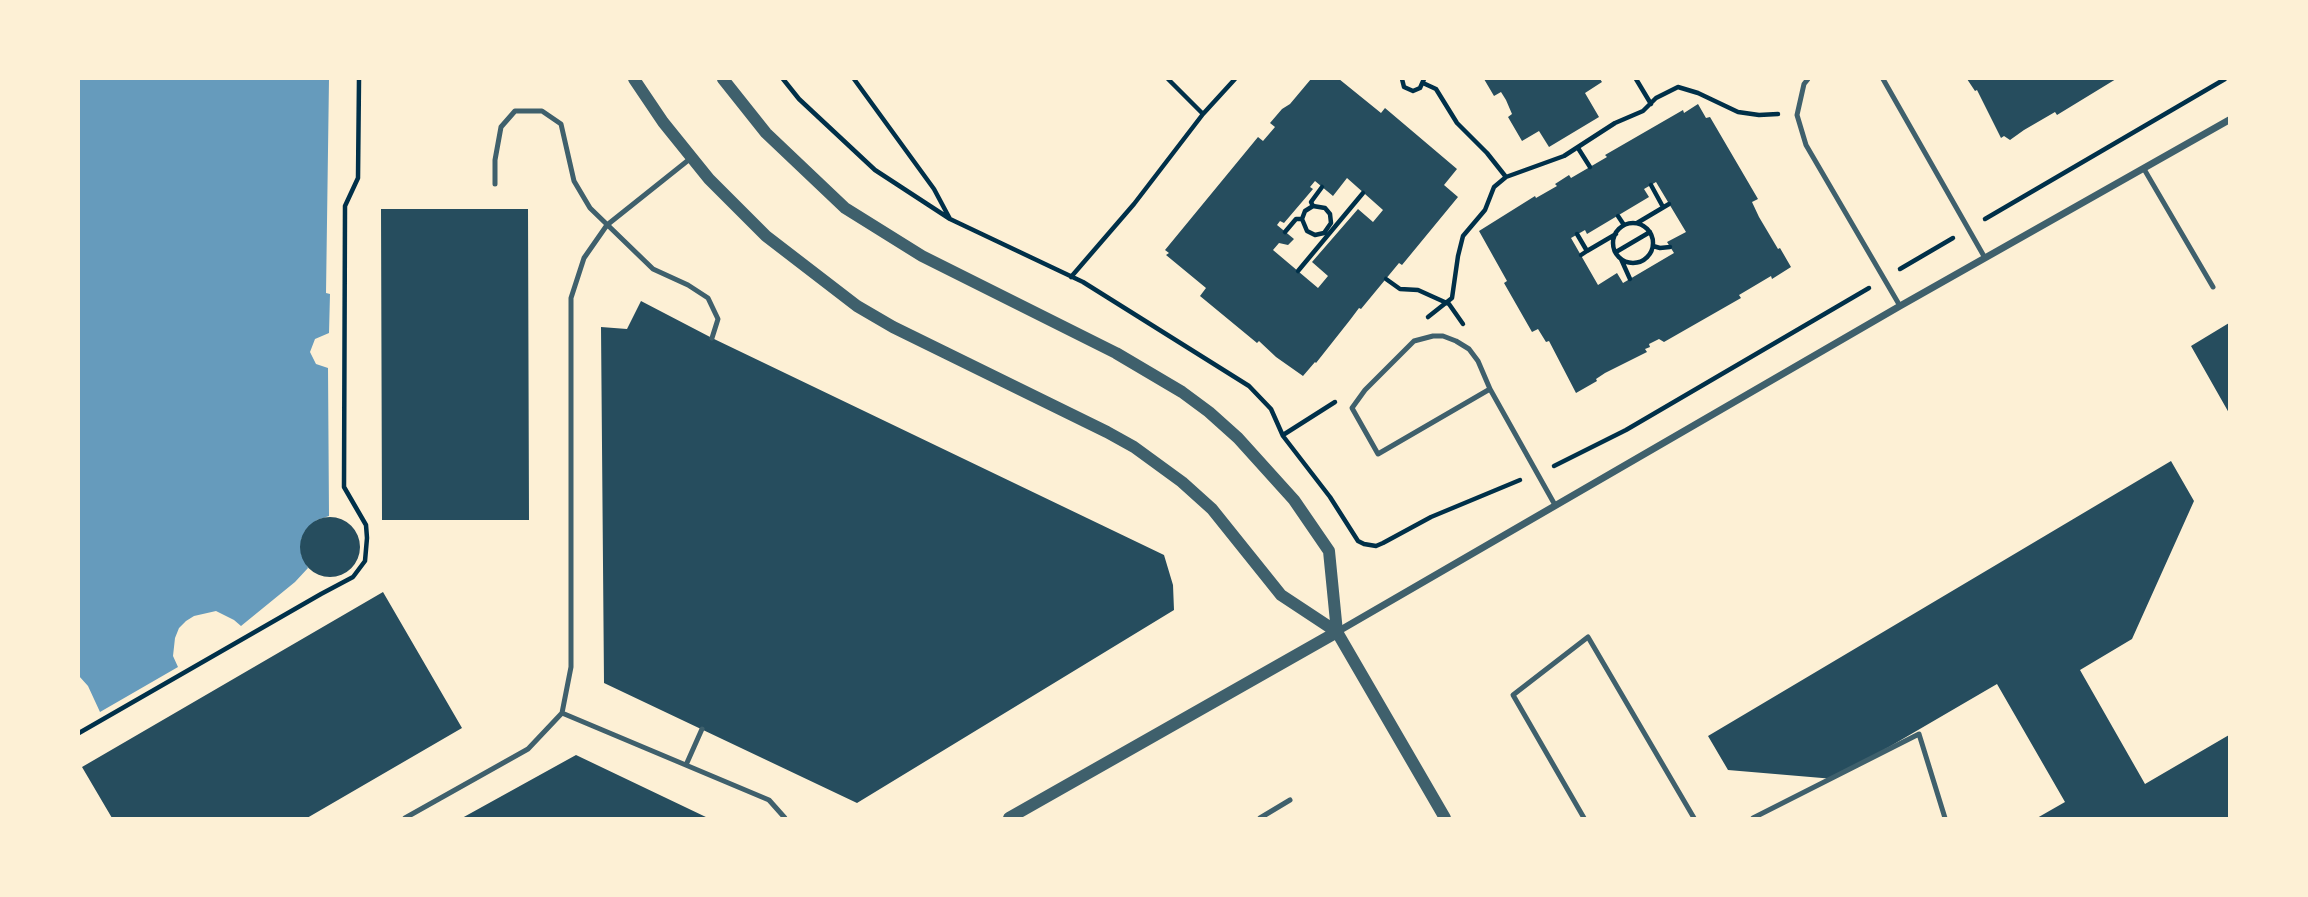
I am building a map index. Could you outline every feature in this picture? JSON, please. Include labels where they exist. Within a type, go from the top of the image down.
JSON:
[{"type":"street","points":[[634,79],[691,158],[738,211],[766,236],[857,306],[893,327],[1107,432],[1160,465],[1212,509],[1280,595],[1337,632]]},
{"type":"street","points":[[723,79],[773,140],[845,208],[922,256],[1116,353],[1182,392],[1238,438],[1294,500],[1329,551],[1337,632],[1445,818]]},
{"type":"street","points":[[1009,818],[2229,120]]},
{"type":"lane","points":[[1808,79],[1804,84],[1797,115],[1806,145],[1900,306]]},
{"type":"lane","points":[[1883,79],[1986,259]]},
{"type":"lane","points":[[495,184],[495,160],[501,127],[515,111],[542,111],[561,124],[574,181],[590,208],[653,269],[688,285],[708,298],[718,319],[712,338]]},
{"type":"lane","points":[[405,818],[528,749],[562,713],[571,667],[571,298],[584,258],[607,225],[691,158]]},
{"type":"lane","points":[[2144,169],[2213,287]]},
{"type":"lane","points":[[1490,389],[1378,454],[1352,408],[1365,390],[1414,341],[1423,337],[1443,336],[1469,349],[1478,361],[1490,389],[1555,505]]},
{"type":"lane","points":[[1584,818],[1513,695],[1588,637],[1694,818]]},
{"type":"lane","points":[[562,713],[769,800],[785,818]]},
{"type":"lane","points":[[686,765],[702,729]]},
{"type":"lane","points":[[1753,818],[1919,734],[1945,818]]},
{"type":"lane","points":[[1260,818],[1290,800]]},
{"type":"path","points":[[79,733],[353,577],[365,561],[368,538],[366,525],[344,487],[345,206],[358,178],[359,79]]},
{"type":"path","points":[[783,79],[799,99],[875,170],[950,219],[1083,282],[1249,387],[1271,409],[1283,436],[1330,497],[1358,541],[1370,545],[1383,543],[1431,517],[1563,463],[1626,430],[2225,79]]},
{"type":"path","points":[[853,79],[934,189],[950,219]]},
{"type":"path","points":[[1168,79],[1203,114]]},
{"type":"path","points":[[1071,277],[1135,204],[1203,114],[1235,79]]},
{"type":"path","points":[[1402,79],[1404,87],[1410,90],[1420,88],[1423,81],[1436,89],[1457,124],[1487,153],[1506,177]]},
{"type":"path","points":[[1636,79],[1651,104]]},
{"type":"path","points":[[1420,321],[1435,313],[1452,298],[1463,236],[1485,210],[1494,187],[1506,177],[1555,161],[1615,123],[1643,111],[1665,92],[1678,87],[1698,93],[1738,112],[1759,116],[1797,115]]},
{"type":"path","points":[[1578,148],[1590,167]]},
{"type":"path","points":[[1651,185],[1663,207]]},
{"type":"path","points":[[1313,206],[1311,201],[1322,187]]},
{"type":"path","points":[[1298,271],[1363,193]]},
{"type":"path","points":[[1581,256],[1616,234],[1624,225],[1637,223],[1669,204]]},
{"type":"path","points":[[1299,205],[1305,211]]},
{"type":"path","points":[[1313,206],[1325,208],[1330,214],[1331,233],[1311,234],[1304,228],[1302,219],[1305,211],[1313,206]]},
{"type":"path","points":[[1618,216],[1624,225]]},
{"type":"path","points":[[1285,232],[1296,219],[1302,219]]},
{"type":"path","points":[[1621,258],[1632,262],[1643,260],[1651,252],[1653,246],[1650,232],[1637,223]]},
{"type":"path","points":[[1616,252],[1650,232]]},
{"type":"path","points":[[1577,234],[1587,251]]},
{"type":"path","points":[[1616,234],[1616,252],[1630,279]]},
{"type":"path","points":[[1653,246],[1670,247]]},
{"type":"path","points":[[1283,436],[1339,400]]},
{"type":"water","points":[[79,79],[329,79],[326,293],[330,294],[329,333],[315,339],[310,352],[316,364],[328,368],[329,516],[317,520],[305,531],[301,540],[301,554],[308,568],[295,582],[241,626],[216,611],[194,616],[186,621],[175,638],[173,656],[178,667],[100,712],[88,686],[79,676]]},
{"type":"building","points":[[1311,79],[1339,79],[1381,113],[1385,108],[1457,169],[1444,185],[1458,197],[1402,265],[1399,263],[1361,309],[1359,308],[1303,376],[1259,341],[1257,343],[1200,296],[1206,288],[1166,255],[1169,253],[1165,250],[1258,137],[1263,141],[1275,127],[1270,123]],"holes":[[[1347,178],[1383,210],[1373,222],[1358,209],[1312,262],[1328,276],[1318,288],[1273,250],[1279,243],[1288,245],[1294,239],[1277,225],[1280,221],[1284,223],[1313,189],[1310,187],[1315,181],[1333,196]]]},
{"type":"building","points":[[1484,79],[1600,79],[1602,82],[1585,93],[1599,117],[1549,147],[1539,131],[1522,141],[1508,117],[1512,114],[1506,100],[1501,92],[1494,96]]},
{"type":"building","points":[[1967,79],[2116,79],[2010,140],[2004,136],[2001,138],[1977,90],[1975,91]]},
{"type":"building","points":[[1698,104],[1706,118],[1710,117],[1758,199],[1752,202],[1759,217],[1791,267],[1772,279],[1771,276],[1739,295],[1741,298],[1664,342],[1659,339],[1649,344],[1650,347],[1645,349],[1647,352],[1605,373],[1576,393],[1549,341],[1546,342],[1538,329],[1532,332],[1479,231],[1535,196],[1536,198],[1557,186],[1555,184],[1569,175],[1571,178],[1683,110],[1684,113]],"holes":[[[1656,182],[1686,232],[1667,242],[1674,253],[1623,283],[1617,273],[1598,285],[1571,238],[1585,230],[1587,234],[1649,197],[1644,189]]]},
{"type":"building","points":[[381,209],[528,209],[529,520],[382,520]]},
{"type":"building","points":[[641,301],[712,338],[1164,555],[1173,585],[1174,610],[857,803],[604,683],[601,327],[627,329]]},
{"type":"building","points":[[2229,323],[2229,413],[2191,346]]},
{"type":"building","points":[[2171,461],[2194,501],[2132,639],[2080,670],[2145,784],[2229,735],[2229,818],[2037,818],[2065,802],[1997,684],[1834,779],[1728,770],[1708,736]]},
{"type":"building","points":[[324,517],[336,517],[355,530],[360,547],[358,559],[347,572],[336,577],[324,577],[305,564],[300,553],[300,541],[313,522]]},
{"type":"building","points":[[383,592],[462,728],[307,818],[112,818],[82,767]]},
{"type":"building","points":[[576,755],[708,818],[462,818]]}]
